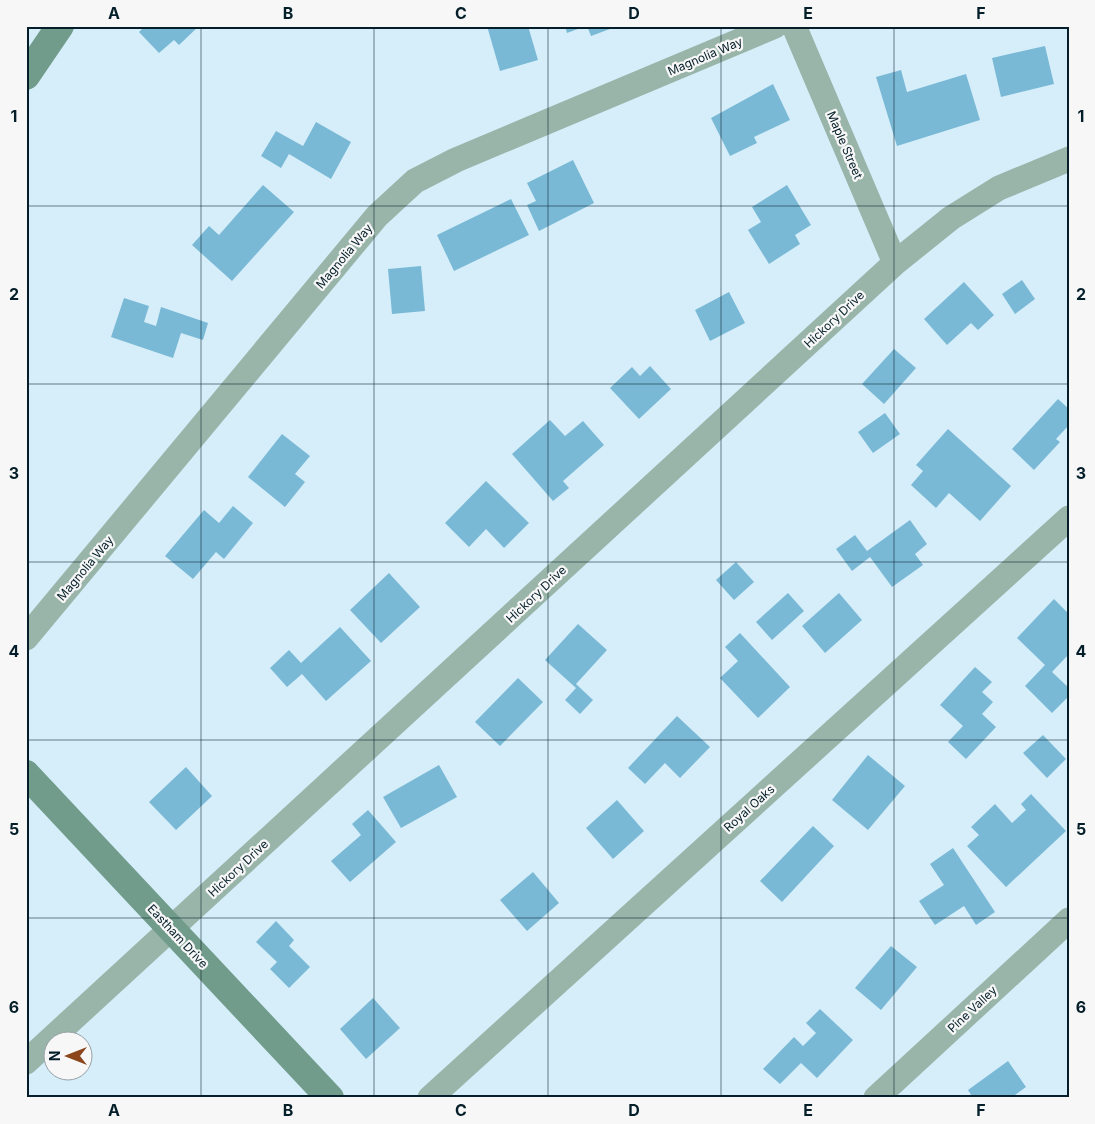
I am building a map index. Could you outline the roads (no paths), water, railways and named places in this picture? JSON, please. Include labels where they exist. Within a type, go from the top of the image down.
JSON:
[{"type":"street","points":[[26,76],[60,26]]},
{"type":"street","name":"Magnolia Way","points":[[26,638],[377,216],[414,180],[456,160],[775,26]]},
{"type":"street","name":"Maple Street","points":[[794,26],[895,263]]},
{"type":"street","name":"Hickory Drive","points":[[26,1062],[895,263],[951,218],[999,188],[1069,159]]},
{"type":"street","name":"Royal Oaks","points":[[430,1098],[1069,518]]},
{"type":"street","name":"Eastham Drive","points":[[26,774],[330,1098]]},
{"type":"street","name":"Pine Valley","points":[[876,1098],[1069,920]]}]
